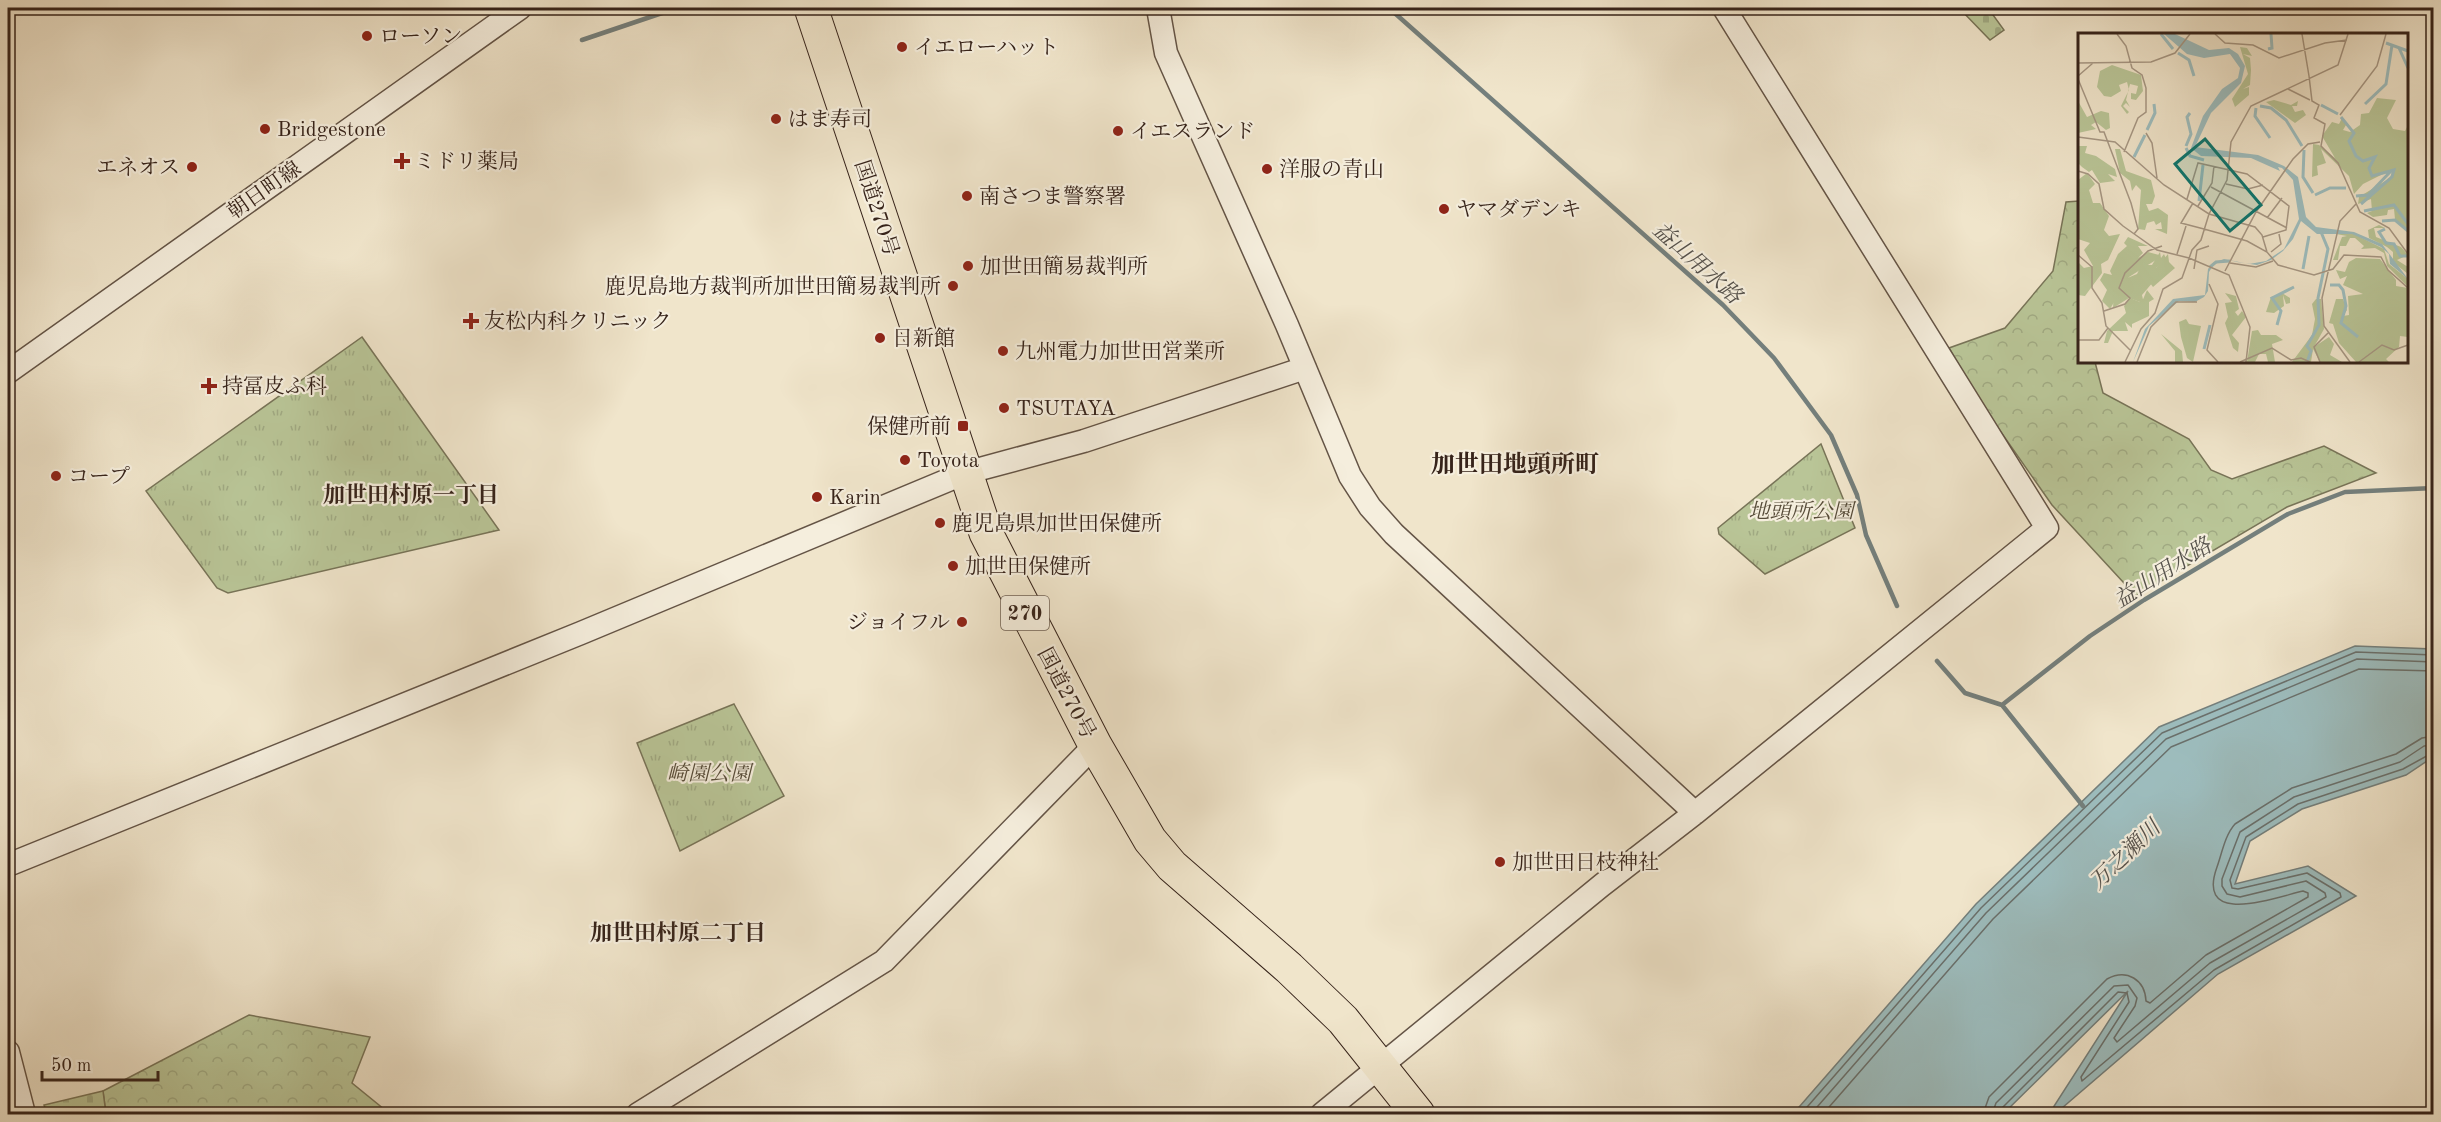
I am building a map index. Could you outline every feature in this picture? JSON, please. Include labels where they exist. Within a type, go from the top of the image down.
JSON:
[{"type":"highway","name":"国道270号","points":[[811,8],[986,533],[1095,745],[1150,840],[1172,866],[1305,983],[1343,1020],[1418,1114]]},
{"type":"street","name":"朝日町線","points":[[8,372],[520,8]]},
{"type":"street","points":[[1158,8],[1166,52],[1350,476],[1370,507],[1394,534],[1695,813]]},
{"type":"street","points":[[1323,1114],[1602,885],[1695,813],[2047,528],[1724,8]]},
{"type":"street","points":[[8,865],[581,633],[965,473],[1084,441],[1305,368]]},
{"type":"street","points":[[638,1114],[884,961],[1095,745]]},
{"type":"street","points":[[8,1052],[24,1114]]},
{"type":"green space","points":[[1959,8],[1988,8],[2004,30],[1990,40]]},
{"type":"green space","points":[[2078,201],[2078,363],[2095,363],[2103,393],[2189,439],[2211,470],[2232,479],[2324,446],[2376,473],[2287,507],[2136,596],[2052,505],[1982,405],[1949,348],[2005,328],[2053,271],[2066,202]]},
{"type":"green space","points":[[362,337],[499,530],[228,593],[217,588],[146,491]]},
{"type":"green space","name":"地頭所公園","points":[[1821,444],[1855,528],[1765,574],[1719,534],[1718,528]]},
{"type":"green space","name":"崎園公園","points":[[734,704],[784,796],[680,851],[637,743]]},
{"type":"green space","points":[[249,1015],[370,1037],[352,1083],[390,1114],[106,1114],[103,1091]]},
{"type":"green space","points":[[103,1091],[106,1114],[47,1114],[44,1105]]},
{"type":"water","name":"万之瀬川","points":[[2355,646],[2433,649],[2433,757],[2406,775],[2302,809],[2250,841],[2235,884],[2308,866],[2356,896],[2218,974],[2055,1114],[2049,1114],[2128,991],[2003,1114],[1793,1114],[1976,904],[2159,727]]},
{"type":"waterway","points":[[582,40],[677,8]]},
{"type":"waterway","name":"益山用水路","points":[[1389,8],[1723,305],[1774,358],[1831,435],[1857,495],[1866,535],[1897,606]]},
{"type":"waterway","name":"益山用水路","points":[[2002,705],[2090,636],[2144,600],[2288,514],[2345,492],[2434,488]]},
{"type":"waterway","name":"益山用水路","points":[[1937,661],[1965,693],[2002,705]]},
{"type":"waterway","points":[[2002,705],[2083,806]]},
{"type":"place","name":"ローソン","points":[[367,36]]},
{"type":"place","name":"イエローハット","points":[[902,47]]},
{"type":"place","name":"はま寿司","points":[[776,119]]},
{"type":"place","name":"Bridgestone","points":[[265,129]]},
{"type":"place","name":"イエスランド","points":[[1118,131]]},
{"type":"place","name":"ミドリ薬局","points":[[402,161]]},
{"type":"place","name":"エネオス","points":[[192,167]]},
{"type":"place","name":"洋服の青山","points":[[1267,169]]},
{"type":"place","name":"南さつま警察署","points":[[967,196]]},
{"type":"place","name":"ヤマダデンキ","points":[[1444,209]]},
{"type":"place","name":"加世田簡易裁判所","points":[[968,266]]},
{"type":"place","name":"鹿児島地方裁判所加世田簡易裁判所","points":[[953,286]]},
{"type":"place","name":"友松内科クリニック","points":[[471,321]]},
{"type":"place","name":"日新館","points":[[880,338]]},
{"type":"place","name":"九州電力加世田営業所","points":[[1003,351]]},
{"type":"place","name":"持冨皮ふ科","points":[[209,386]]},
{"type":"place","name":"TSUTAYA","points":[[1004,408]]},
{"type":"place","name":"保健所前","points":[[963,426]]},
{"type":"place","name":"Toyota","points":[[905,460]]},
{"type":"place","name":"コープ","points":[[56,476]]},
{"type":"place","name":"Karin","points":[[817,497]]},
{"type":"place","name":"鹿児島県加世田保健所","points":[[940,523]]},
{"type":"place","name":"加世田保健所","points":[[953,566]]},
{"type":"place","name":"ジョイフル","points":[[962,622]]},
{"type":"place","name":"加世田日枝神社","points":[[1500,862]]},
{"type":"district","name":"加世田地頭所町","points":[[1515,464]]},
{"type":"district","name":"加世田村原一丁目","points":[[411,494]]},
{"type":"district","name":"加世田村原二丁目","points":[[678,932]]}]
